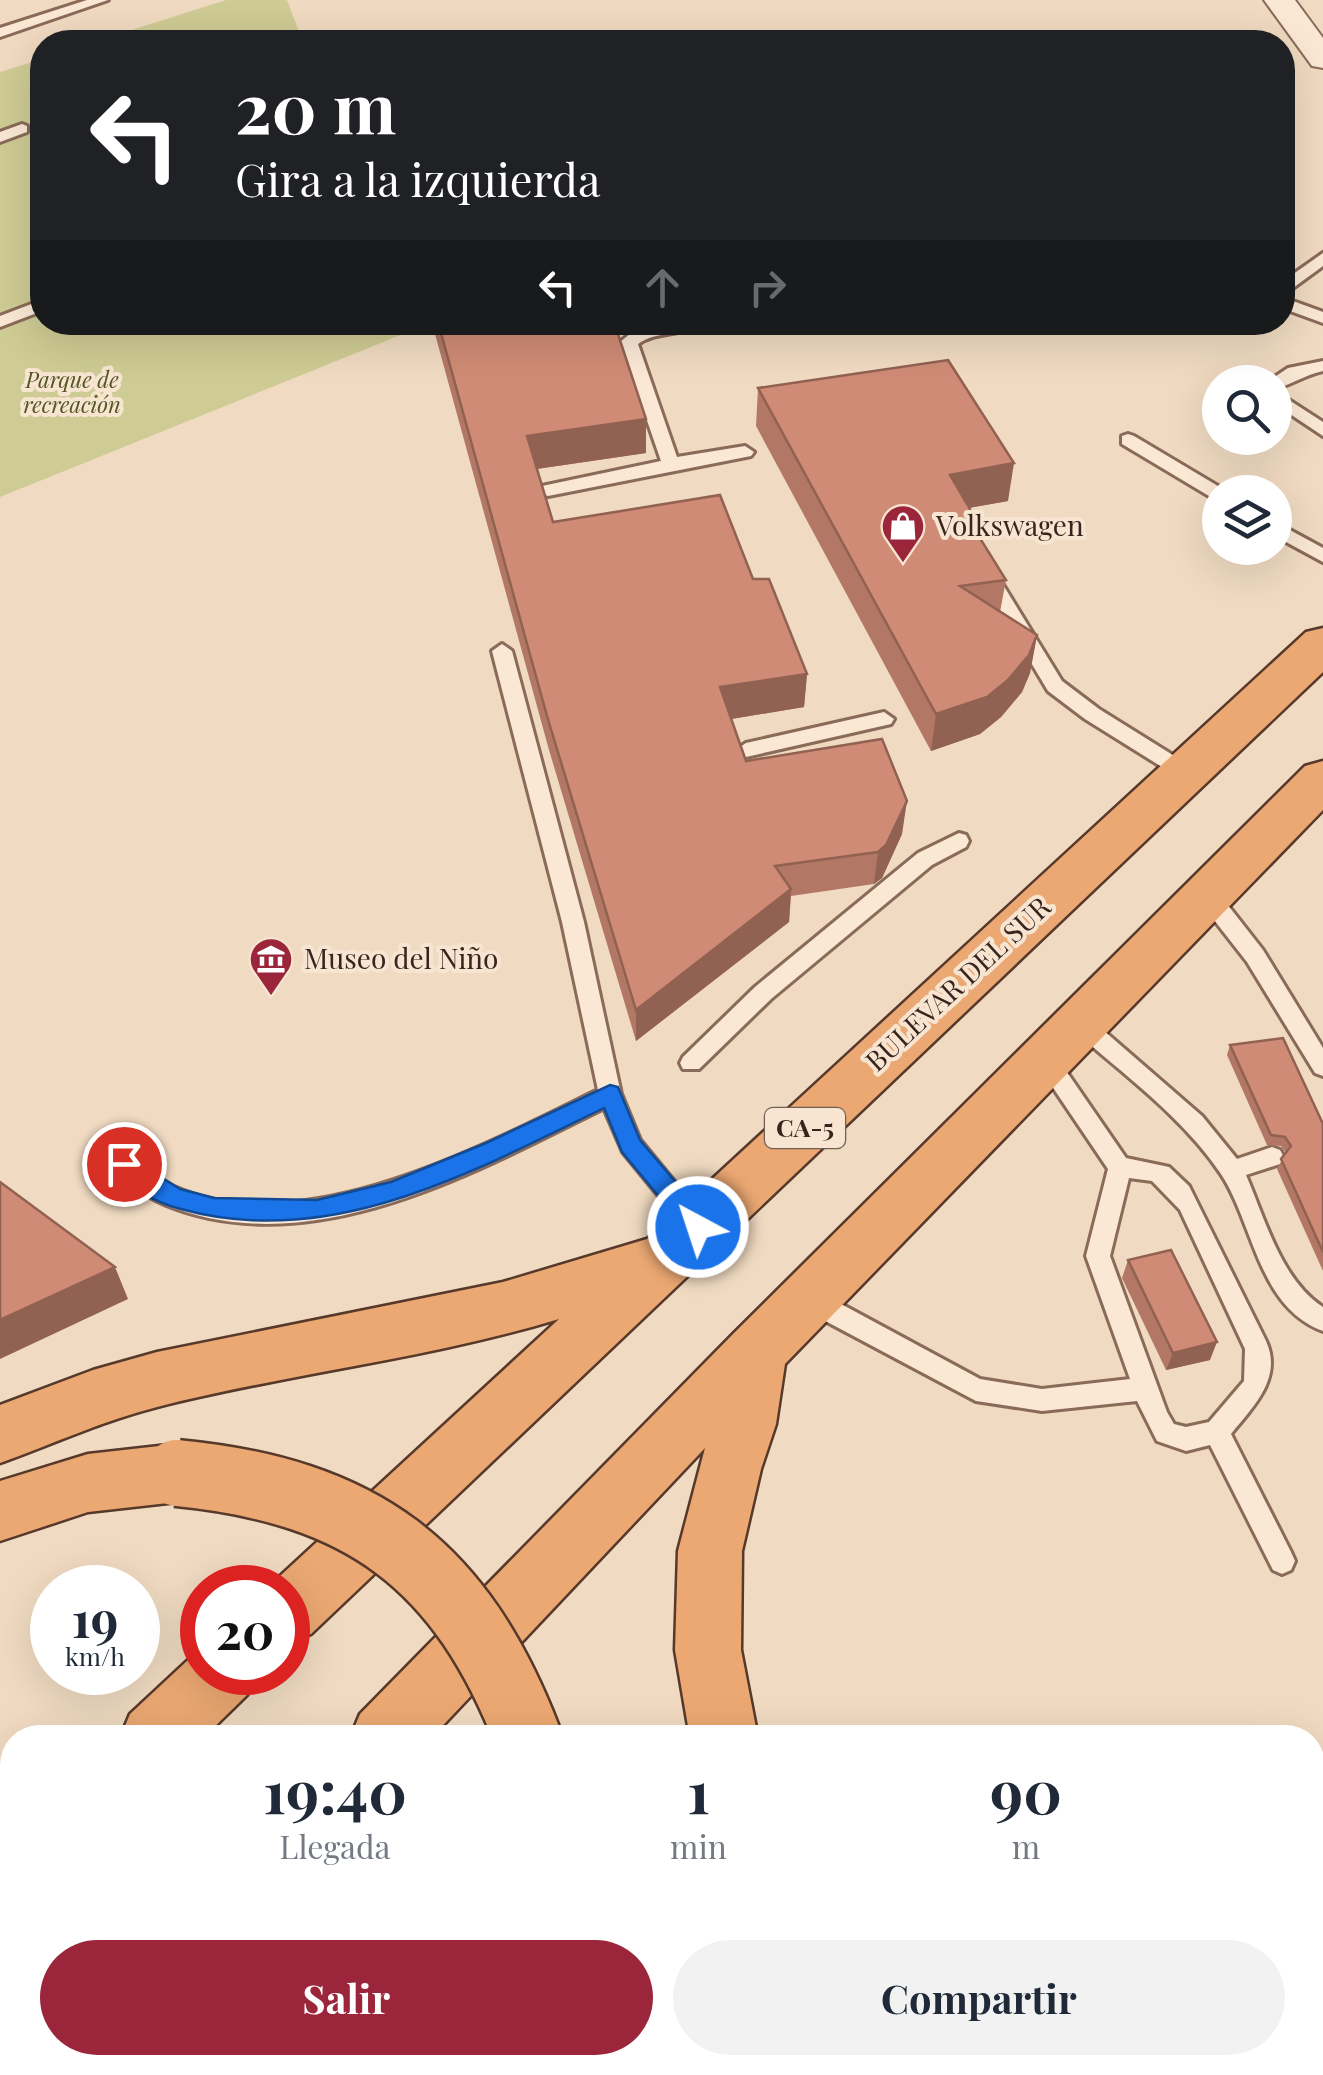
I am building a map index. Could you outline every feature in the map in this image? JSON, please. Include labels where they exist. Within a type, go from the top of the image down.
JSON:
[{"type":"highway","name":"BULEVAR DEL SUR","points":[[310,1591],[1323,644]]},
{"type":"highway","points":[[397,1725],[756,1352],[1323,779]]},
{"type":"highway","points":[[0,1435],[47,1414],[130,1386],[576,1290],[684,1241]]},
{"type":"highway","points":[[722,1725],[708,1650],[710,1551],[728,1468],[745,1424],[756,1352]]},
{"type":"highway","points":[[0,1512],[88,1483],[177,1473],[222,1474],[306,1496],[352,1516],[400,1546],[434,1575],[465,1610],[495,1656],[524,1725]]},
{"type":"highway","points":[[168,1725],[199,1695]]},
{"type":"street","points":[[1278,0],[1323,59]]},
{"type":"lane","points":[[43,0],[66,14]]},
{"type":"lane","points":[[0,33],[100,0]]},
{"type":"lane","points":[[0,137],[22,129]]},
{"type":"lane","points":[[1295,281],[1323,258]]},
{"type":"lane","points":[[1295,307],[1323,318]]},
{"type":"lane","points":[[0,322],[30,310]]},
{"type":"lane","points":[[639,335],[629,342],[672,464]]},
{"type":"lane","points":[[1292,373],[1321,374]]},
{"type":"lane","points":[[1292,408],[1323,430]]},
{"type":"lane","points":[[1128,440],[1202,484]]},
{"type":"lane","points":[[548,490],[744,452]]},
{"type":"lane","points":[[1292,538],[1323,556]]},
{"type":"lane","points":[[980,563],[1056,686],[1092,714],[1185,772]]},
{"type":"lane","points":[[502,651],[573,922],[610,1094],[630,1145],[684,1241]]},
{"type":"lane","points":[[746,750],[884,719]]},
{"type":"lane","points":[[691,1064],[763,993],[925,859],[959,842]]},
{"type":"lane","points":[[1208,896],[1255,956],[1323,1067]]},
{"type":"lane","points":[[1062,1041],[1120,1168],[1098,1256],[1144,1389],[1166,1433],[1186,1438],[1217,1432],[1256,1384],[1257,1349],[1189,1204],[1176,1186],[1154,1168],[1120,1168]]},
{"type":"lane","points":[[1062,1041],[1194,1122],[1232,1170],[1286,1286],[1313,1316],[1323,1320]]},
{"type":"lane","points":[[106,1147],[143,1180],[174,1197],[214,1208],[317,1210],[394,1192],[495,1150],[610,1094]]},
{"type":"lane","points":[[1232,1170],[1272,1157]]},
{"type":"lane","points":[[808,1299],[976,1390],[1042,1400],[1144,1389]]},
{"type":"lane","points":[[1217,1432],[1282,1561]]},
{"type":"green space","points":[[226,0],[287,0],[298,30],[132,30]]},
{"type":"green space","name":"Parque de recreación","points":[[30,63],[30,335],[401,335],[0,497],[0,72]]},
{"type":"building","points":[[442,335],[618,335],[646,419],[527,436],[553,522],[720,495],[753,579],[769,579],[807,674],[720,687],[746,761],[882,739],[907,801],[886,845],[878,852],[775,866],[791,889],[636,1010],[547,716]]},
{"type":"building","name":"Volkswagen","points":[[948,360],[1014,463],[950,475],[977,521],[973,527],[1006,580],[960,586],[1037,635],[1029,655],[987,697],[936,714],[758,388]]},
{"type":"building","points":[[1283,1038],[1323,1124],[1323,1252],[1281,1159],[1291,1146],[1285,1137],[1271,1135],[1230,1045]]},
{"type":"building","points":[[0,1182],[115,1267],[0,1320]]},
{"type":"building","points":[[1171,1250],[1217,1342],[1173,1353],[1128,1260]]},
{"type":"place","name":"Volkswagen","points":[[903,564]]},
{"type":"place","name":"Museo del Niño","points":[[271,997]]},
{"type":"route","points":[[124,1164],[174,1197],[214,1208],[317,1210],[394,1192],[495,1150],[610,1094],[630,1145],[698,1227]]}]
